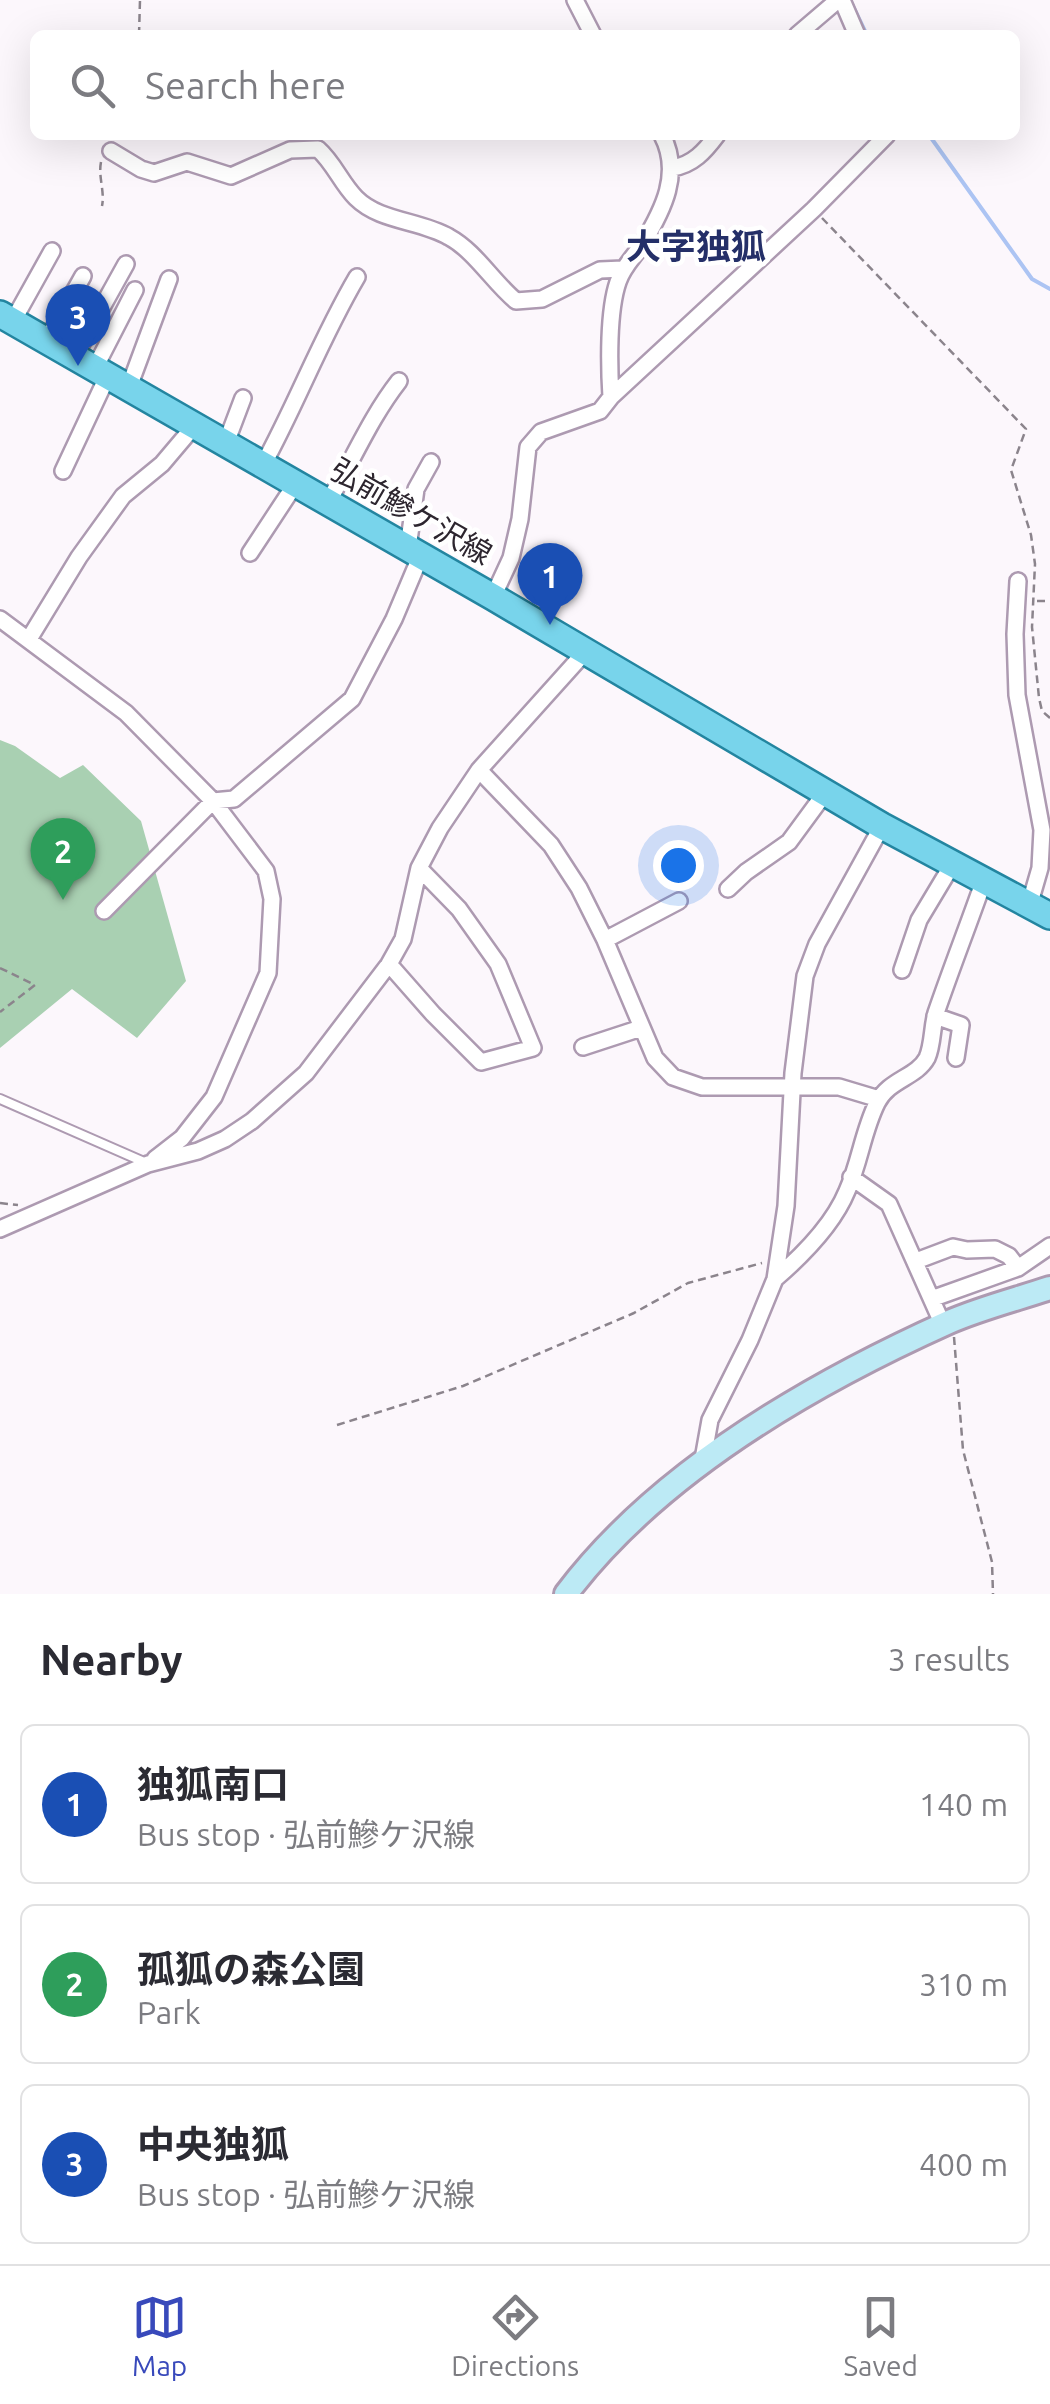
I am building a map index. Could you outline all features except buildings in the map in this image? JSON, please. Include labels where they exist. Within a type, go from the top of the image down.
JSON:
[{"type":"main road","name":"弘前鰺ケ沢線","points":[[5,322],[102,371],[882,826],[1039,911]]},
{"type":"street","points":[[575,0],[590,30]]},
{"type":"street","points":[[803,30],[840,0],[855,30]]},
{"type":"street","points":[[611,397],[614,298],[624,269],[666,199],[672,168],[664,140]]},
{"type":"street","points":[[672,168],[683,167],[701,155],[713,140]]},
{"type":"street","points":[[493,597],[511,558],[520,520],[528,447],[542,432],[600,411],[882,140]]},
{"type":"street","points":[[111,151],[141,169],[154,172],[187,162],[231,176],[290,150],[318,149],[330,159],[356,199],[384,215],[423,224],[449,236],[516,302],[542,299],[600,270],[624,269]]},
{"type":"street","points":[[5,322],[52,251]]},
{"type":"street","points":[[102,371],[126,264]]},
{"type":"street","points":[[47,340],[83,276]]},
{"type":"street","points":[[264,464],[316,352],[357,278]]},
{"type":"street","points":[[102,371],[169,279]]},
{"type":"street","points":[[63,470],[135,290]]},
{"type":"street","points":[[328,502],[360,449],[377,410],[399,381]]},
{"type":"street","points":[[226,443],[243,398]]},
{"type":"street","points":[[30,639],[79,557],[124,496],[162,464],[195,425]]},
{"type":"street","points":[[104,912],[213,802],[234,800],[352,699],[394,620],[415,552],[416,489],[431,462]]},
{"type":"street","points":[[250,553],[296,483]]},
{"type":"street","points":[[1018,581],[1014,634],[1017,695],[1042,830],[1039,911]]},
{"type":"street","points":[[0,619],[126,713],[213,802],[266,871],[272,899],[268,973],[214,1096],[182,1138],[148,1164]]},
{"type":"street","points":[[0,1229],[148,1164],[225,1139],[252,1121],[306,1073],[390,964],[402,939],[419,868],[440,828],[479,770],[586,651]]},
{"type":"street","points":[[479,770],[551,845],[579,888],[655,1058],[673,1077],[702,1086],[839,1087],[879,1099]]},
{"type":"street","points":[[728,889],[790,842],[825,793]]},
{"type":"street","points":[[703,1459],[710,1420],[775,1279],[786,1206],[792,1087],[805,976],[817,944],[882,826]]},
{"type":"street","points":[[902,970],[919,920],[952,865]]},
{"type":"street","points":[[390,964],[481,1062],[532,1048],[498,964],[459,909],[419,868]]},
{"type":"street","points":[[775,1279],[797,1260],[847,1191],[864,1132],[879,1099],[890,1084],[916,1070],[927,1058],[935,1016],[983,882]]},
{"type":"street","points":[[605,940],[678,901]]},
{"type":"street","points":[[935,1016],[961,1025],[956,1058]]},
{"type":"street","points":[[583,1046],[641,1028]]},
{"type":"street","points":[[851,1177],[889,1204],[948,1323]]},
{"type":"street","points":[[934,1298],[1018,1268],[1050,1246]]},
{"type":"street","points":[[916,1260],[953,1247],[995,1248],[1009,1256],[1018,1268]]},
{"type":"street","points":[[566,1594],[619,1532],[703,1459],[828,1384],[948,1323],[1050,1288]]},
{"type":"lane","points":[[0,1099],[148,1164]]},
{"type":"path","points":[[139,30],[140,0]]},
{"type":"path","points":[[102,206],[100,162],[111,151]]},
{"type":"path","points":[[814,209],[1026,429],[1011,470],[1032,536],[1032,626],[1039,698],[1042,711],[1050,718]]},
{"type":"path","points":[[1034,601],[1050,601]]},
{"type":"path","points":[[0,968],[35,985],[0,1012]]},
{"type":"path","points":[[337,1425],[464,1386],[634,1313],[688,1284],[778,1259]]},
{"type":"path","points":[[948,1323],[958,1365],[963,1450],[992,1562],[993,1594]]},
{"type":"green space","points":[[0,740],[60,778],[83,765],[141,821],[186,981],[137,1038],[72,989],[0,1048]]},
{"type":"waterway","points":[[850,0],[865,30]]},
{"type":"waterway","points":[[933,140],[1032,279],[1050,289]]},
{"type":"place","name":"中央独狐","points":[[78,366]]},
{"type":"place","name":"独狐南口","points":[[550,625]]},
{"type":"place","name":"孤狐の森公園","points":[[63,900]]},
{"type":"district","name":"大字独狐","points":[[696,247]]}]
